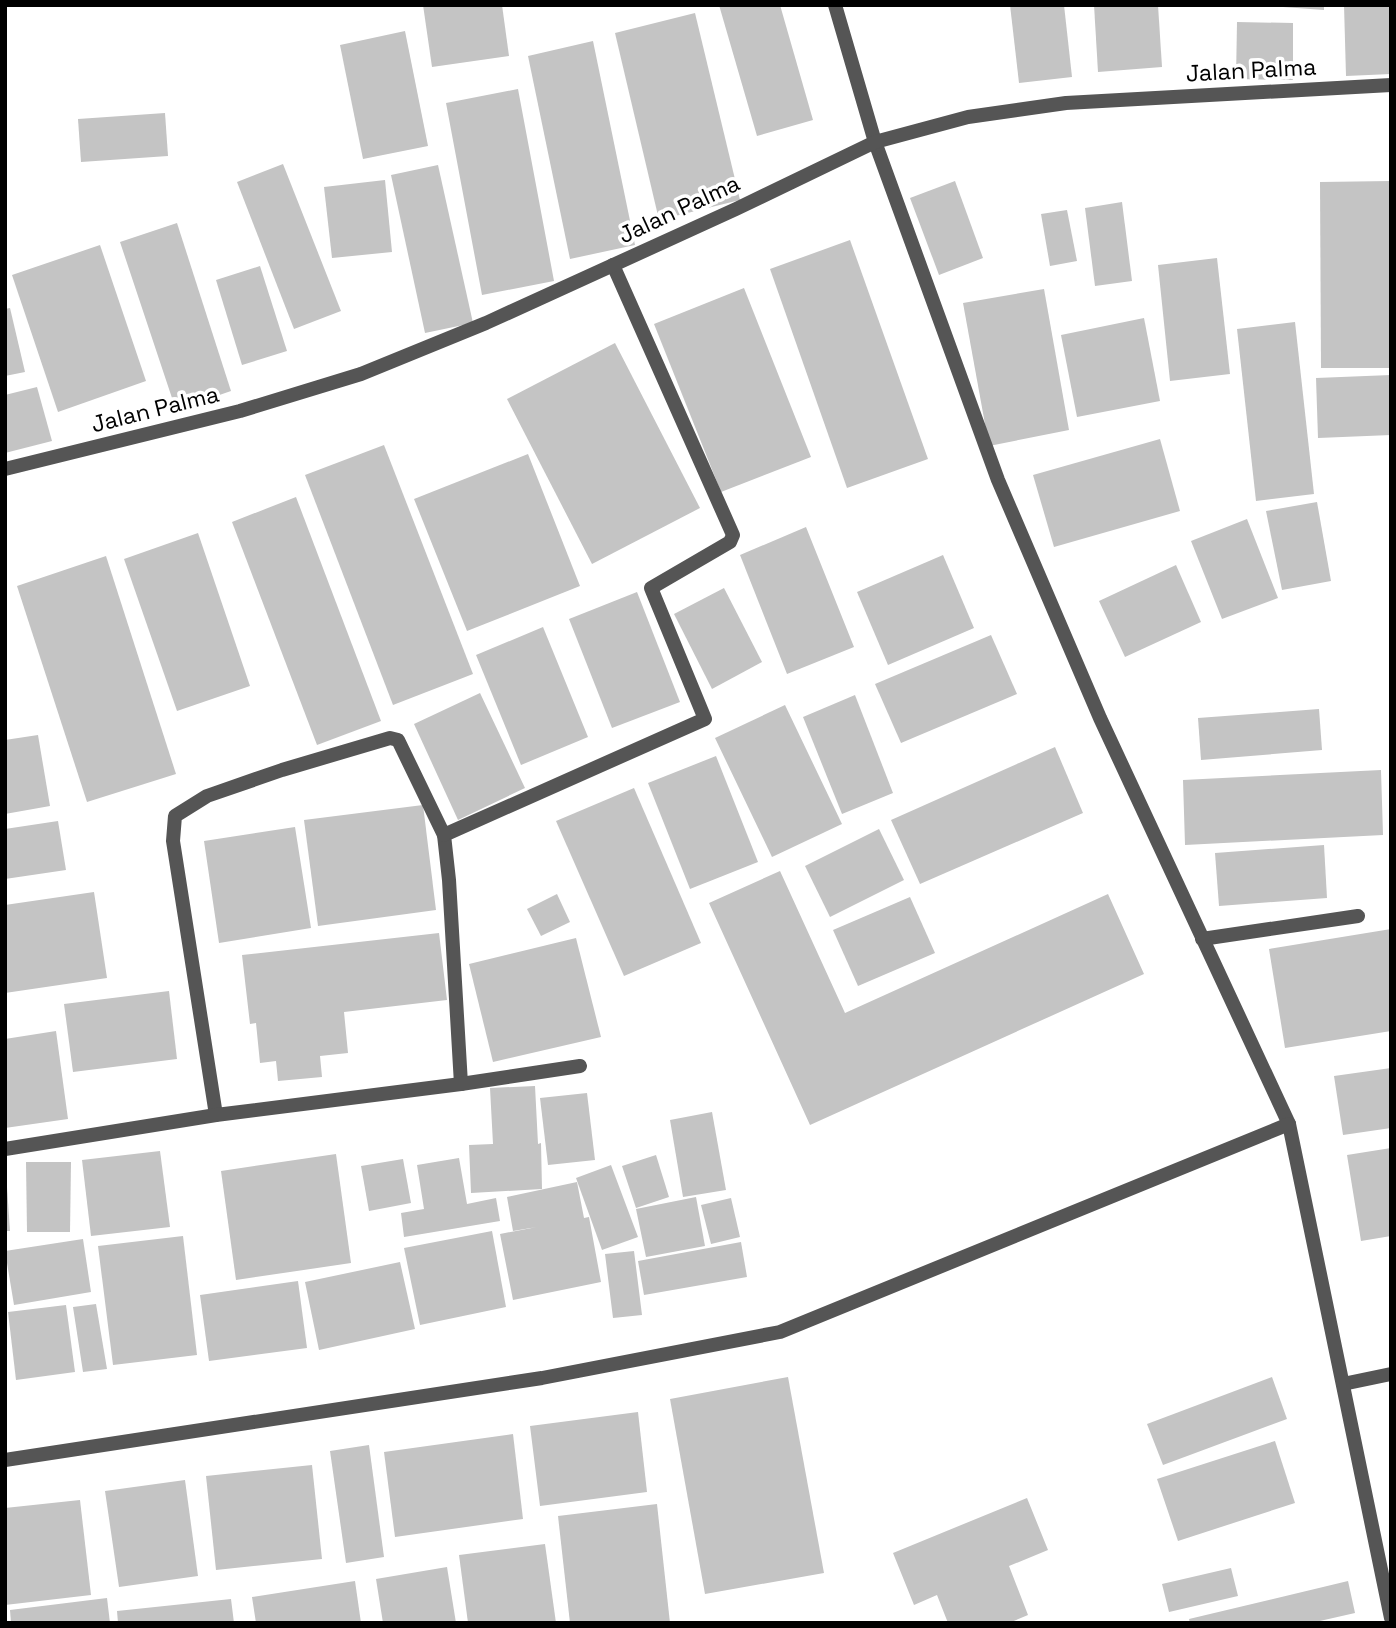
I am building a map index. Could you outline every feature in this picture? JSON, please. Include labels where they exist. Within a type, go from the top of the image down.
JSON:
[{"type":"street","points":[[835,5],[874,142],[998,480],[1100,718],[1289,1124],[1391,1618]]},
{"type":"street","name":"Jalan Palma","points":[[5,470],[240,411],[361,374],[486,323],[736,209],[874,142],[968,117],[1066,103],[1391,85]]},
{"type":"street","points":[[444,835],[705,719],[650,587],[730,542],[733,535],[613,265]]},
{"type":"street","points":[[216,1115],[173,841],[175,816],[207,796],[282,770],[390,738],[398,740],[404,749],[444,835],[461,1084]]},
{"type":"street","points":[[1202,939],[1358,916]]},
{"type":"street","points":[[5,1149],[216,1115],[580,1066]]},
{"type":"street","points":[[5,1460],[542,1378],[780,1332],[1289,1124]]},
{"type":"street","points":[[1343,1384],[1391,1374]]},
{"type":"building","points":[[423,5],[502,5],[509,56],[432,67]]},
{"type":"building","points":[[719,5],[780,5],[813,120],[757,136]]},
{"type":"building","points":[[1010,5],[1064,5],[1072,77],[1019,83]]},
{"type":"building","points":[[1094,5],[1158,5],[1162,67],[1098,72]]},
{"type":"building","points":[[1324,5],[1324,10],[1283,7]]},
{"type":"building","points":[[1344,5],[1391,5],[1391,74],[1346,76]]},
{"type":"building","points":[[695,13],[740,200],[659,220],[615,33]]},
{"type":"building","points":[[1237,22],[1293,23],[1293,80],[1236,79]]},
{"type":"building","points":[[405,31],[428,146],[363,159],[340,45]]},
{"type":"building","points":[[593,41],[635,245],[570,259],[528,56]]},
{"type":"building","points":[[518,89],[554,281],[482,295],[446,103]]},
{"type":"building","points":[[165,113],[168,156],[81,162],[78,119]]},
{"type":"building","points":[[283,164],[341,311],[294,329],[237,182]]},
{"type":"building","points":[[438,165],[473,323],[425,333],[391,175]]},
{"type":"building","points":[[385,180],[392,252],[332,258],[324,187]]},
{"type":"building","points":[[955,181],[983,258],[939,275],[910,198]]},
{"type":"building","points":[[1391,181],[1391,368],[1321,368],[1320,182]]},
{"type":"building","points":[[1122,202],[1132,281],[1095,286],[1085,208]]},
{"type":"building","points":[[1067,210],[1077,261],[1050,266],[1041,214]]},
{"type":"building","points":[[177,223],[231,391],[176,410],[120,242]]},
{"type":"building","points":[[850,240],[928,459],[847,488],[770,269]]},
{"type":"building","points":[[100,245],[146,381],[58,412],[12,275]]},
{"type":"building","points":[[1217,258],[1230,374],[1170,381],[1158,265]]},
{"type":"building","points":[[260,266],[287,351],[242,365],[216,280]]},
{"type":"building","points":[[744,288],[811,457],[721,492],[654,324]]},
{"type":"building","points":[[1044,289],[1069,430],[989,446],[963,303]]},
{"type":"building","points":[[10,308],[25,372],[5,376],[5,309]]},
{"type":"building","points":[[1144,318],[1160,401],[1077,417],[1061,335]]},
{"type":"building","points":[[1295,322],[1314,494],[1256,501],[1237,329]]},
{"type":"building","points":[[615,343],[700,508],[592,564],[507,399]]},
{"type":"building","points":[[1391,375],[1391,435],[1318,438],[1316,378]]},
{"type":"building","points":[[37,387],[52,441],[5,453],[5,395]]},
{"type":"building","points":[[1160,439],[1180,511],[1054,547],[1033,475]]},
{"type":"building","points":[[384,445],[473,674],[393,705],[305,475]]},
{"type":"building","points":[[528,454],[580,586],[467,631],[414,499]]},
{"type":"building","points":[[296,497],[381,721],[317,745],[232,522]]},
{"type":"building","points":[[1317,502],[1331,581],[1282,590],[1266,511]]},
{"type":"building","points":[[1247,519],[1278,598],[1222,619],[1191,541]]},
{"type":"building","points":[[806,527],[854,647],[787,674],[740,555]]},
{"type":"building","points":[[198,533],[250,686],[177,711],[124,559]]},
{"type":"building","points":[[943,555],[974,628],[888,665],[857,592]]},
{"type":"building","points":[[106,556],[176,774],[87,802],[17,586]]},
{"type":"building","points":[[1176,565],[1201,622],[1125,657],[1099,601]]},
{"type":"building","points":[[724,588],[762,662],[712,689],[674,614]]},
{"type":"building","points":[[637,592],[680,702],[612,728],[569,619]]},
{"type":"building","points":[[543,627],[588,737],[521,765],[476,655]]},
{"type":"building","points":[[991,635],[1017,694],[901,743],[875,684]]},
{"type":"building","points":[[480,693],[525,788],[458,820],[414,724]]},
{"type":"building","points":[[855,695],[893,793],[842,814],[803,717]]},
{"type":"building","points":[[785,705],[842,824],[772,857],[715,738]]},
{"type":"building","points":[[1319,709],[1322,750],[1201,760],[1198,718]]},
{"type":"building","points":[[38,735],[50,806],[5,814],[5,740]]},
{"type":"building","points":[[1055,747],[1083,813],[920,884],[891,820]]},
{"type":"building","points":[[716,756],[758,862],[690,889],[648,783]]},
{"type":"building","points":[[1381,770],[1383,835],[1185,845],[1183,780]]},
{"type":"building","points":[[634,788],[701,943],[624,976],[556,821]]},
{"type":"building","points":[[423,805],[436,910],[318,926],[304,820]]},
{"type":"building","points":[[58,821],[66,870],[5,879],[5,829]]},
{"type":"building","points":[[295,827],[311,928],[219,943],[204,841]]},
{"type":"building","points":[[879,829],[904,880],[830,917],[805,866]]},
{"type":"building","points":[[1324,845],[1327,898],[1219,906],[1215,853]]},
{"type":"building","points":[[780,871],[845,1013],[1108,894],[1144,974],[810,1125],[709,903]]},
{"type":"building","points":[[94,892],[107,978],[5,993],[5,905]]},
{"type":"building","points":[[557,894],[570,922],[541,936],[527,909]]},
{"type":"building","points":[[910,897],[935,953],[858,986],[833,930]]},
{"type":"building","points":[[1391,929],[1391,1031],[1285,1048],[1269,949]]},
{"type":"building","points":[[439,933],[447,1000],[344,1012],[348,1053],[320,1056],[322,1077],[278,1081],[276,1061],[260,1063],[256,1023],[250,1024],[242,955]]},
{"type":"building","points":[[576,938],[601,1037],[493,1062],[469,964]]},
{"type":"building","points":[[169,991],[177,1059],[73,1072],[64,1004]]},
{"type":"building","points":[[56,1031],[68,1119],[5,1128],[5,1039]]},
{"type":"building","points":[[1391,1068],[1391,1128],[1343,1135],[1334,1076]]},
{"type":"building","points":[[535,1086],[538,1144],[541,1143],[542,1189],[471,1193],[469,1145],[493,1144],[490,1088]]},
{"type":"building","points":[[587,1093],[595,1160],[548,1165],[540,1098]]},
{"type":"building","points":[[712,1112],[726,1190],[683,1197],[670,1120]]},
{"type":"building","points":[[1391,1148],[1391,1236],[1361,1241],[1347,1155]]},
{"type":"building","points":[[160,1151],[170,1227],[91,1236],[82,1160]]},
{"type":"building","points":[[336,1154],[351,1263],[236,1280],[221,1171]]},
{"type":"building","points":[[656,1155],[669,1197],[636,1208],[622,1166]]},
{"type":"building","points":[[459,1158],[467,1204],[496,1198],[500,1221],[404,1237],[401,1213],[424,1209],[417,1165]]},
{"type":"building","points":[[403,1159],[411,1203],[369,1211],[361,1166]]},
{"type":"building","points":[[26,1162],[71,1162],[70,1232],[27,1232]]},
{"type":"building","points":[[611,1165],[638,1237],[602,1250],[576,1178]]},
{"type":"building","points":[[577,1182],[584,1218],[589,1217],[601,1282],[513,1300],[500,1234],[537,1227],[513,1231],[507,1197]]},
{"type":"building","points":[[7,1187],[10,1231],[5,1231]]},
{"type":"building","points":[[696,1197],[705,1246],[646,1257],[636,1209]]},
{"type":"building","points":[[731,1198],[740,1237],[711,1244],[701,1205]]},
{"type":"building","points":[[492,1231],[506,1307],[420,1325],[404,1248]]},
{"type":"building","points":[[183,1236],[197,1355],[113,1365],[98,1246]]},
{"type":"building","points":[[83,1239],[91,1292],[14,1305],[5,1251]]},
{"type":"building","points":[[741,1242],[747,1277],[644,1295],[638,1261]]},
{"type":"building","points":[[634,1251],[642,1315],[613,1318],[605,1254]]},
{"type":"building","points":[[400,1262],[415,1329],[319,1350],[305,1282]]},
{"type":"building","points":[[298,1281],[307,1348],[209,1361],[200,1295]]},
{"type":"building","points":[[96,1304],[107,1369],[83,1372],[73,1307]]},
{"type":"building","points":[[66,1305],[75,1372],[16,1380],[8,1312]]},
{"type":"building","points":[[788,1377],[824,1573],[705,1594],[670,1399]]},
{"type":"building","points":[[1272,1377],[1287,1419],[1163,1465],[1147,1424]]},
{"type":"building","points":[[638,1412],[647,1492],[540,1506],[530,1426]]},
{"type":"building","points":[[513,1434],[523,1519],[395,1537],[384,1452]]},
{"type":"building","points":[[1275,1441],[1295,1503],[1178,1541],[1157,1479]]},
{"type":"building","points":[[369,1445],[384,1557],[346,1563],[330,1451]]},
{"type":"building","points":[[312,1465],[322,1559],[216,1570],[206,1476]]},
{"type":"building","points":[[185,1480],[198,1576],[119,1587],[105,1491]]},
{"type":"building","points":[[1027,1498],[1048,1550],[1009,1566],[1028,1615],[1009,1623],[948,1623],[937,1595],[914,1605],[893,1553]]},
{"type":"building","points":[[80,1500],[91,1595],[5,1605],[5,1508]]},
{"type":"building","points":[[657,1504],[670,1623],[570,1623],[558,1516]]},
{"type":"building","points":[[545,1544],[556,1623],[468,1623],[459,1555]]},
{"type":"building","points":[[447,1567],[456,1623],[383,1623],[376,1579]]},
{"type":"building","points":[[1231,1568],[1238,1596],[1169,1612],[1162,1584]]},
{"type":"building","points":[[355,1581],[361,1623],[256,1623],[252,1597]]},
{"type":"building","points":[[1348,1581],[1355,1613],[1311,1623],[1190,1623],[1189,1619]]},
{"type":"building","points":[[107,1598],[110,1623],[11,1623],[10,1610]]},
{"type":"building","points":[[231,1599],[234,1623],[118,1623],[117,1611]]}]
